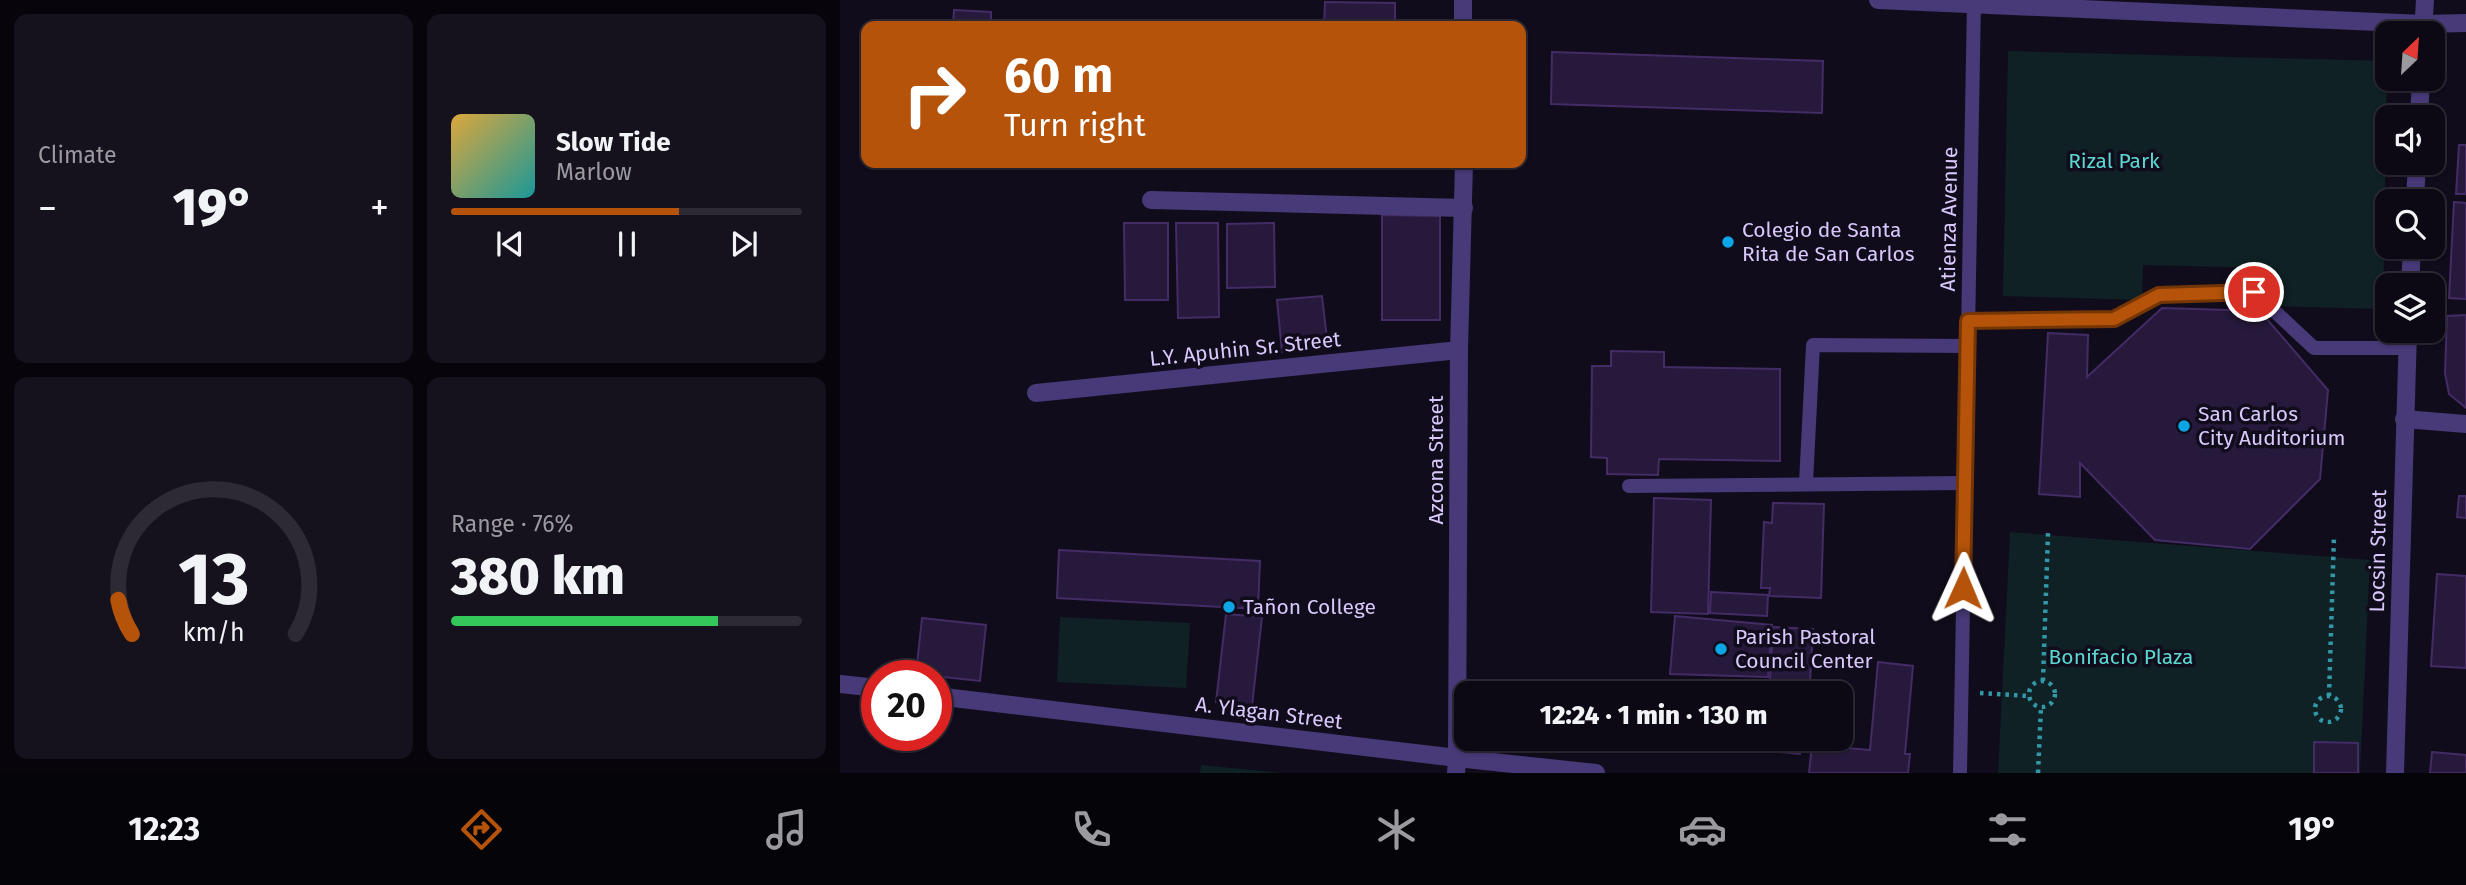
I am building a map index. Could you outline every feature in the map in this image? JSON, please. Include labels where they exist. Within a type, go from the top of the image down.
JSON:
[{"type":"street","points":[[1463,0],[1463,21]]},
{"type":"street","points":[[1878,0],[1974,2],[2375,26]]},
{"type":"street","points":[[2424,21],[2425,0]]},
{"type":"street","points":[[2445,26],[2466,23]]},
{"type":"street","name":"Azcona Street","points":[[1457,766],[1464,168]]},
{"type":"street","points":[[1152,200],[1464,208]]},
{"type":"street","name":"Locsin Street","points":[[2395,773],[2408,343]]},
{"type":"street","name":"L.Y. Apuhin Sr. Street","points":[[1036,393],[1460,350]]},
{"type":"street","points":[[2404,419],[2466,424]]},
{"type":"street","points":[[840,684],[861,686]]},
{"type":"street","name":"A. Ylagan Street","points":[[952,698],[1457,766],[1596,773]]},
{"type":"lane","name":"Atienza Avenue","points":[[1960,773],[1974,2]]},
{"type":"lane","points":[[1968,321],[2114,319],[2159,295],[2254,292],[2314,348],[2375,343]]},
{"type":"lane","points":[[1806,483],[1813,345],[1967,345]]},
{"type":"lane","points":[[1629,486],[1965,483]]},
{"type":"path","points":[[2043,681],[2048,533]]},
{"type":"path","points":[[2329,696],[2334,536]]},
{"type":"path","points":[[2043,681],[2054,688],[2055,694],[2048,706],[2035,706],[2028,696],[2028,690],[2033,684],[2043,681]]},
{"type":"path","points":[[1962,692],[2028,696]]},
{"type":"path","points":[[2329,696],[2339,701],[2341,708],[2340,715],[2328,723],[2317,718],[2314,706],[2318,699],[2329,696]]},
{"type":"path","points":[[2038,773],[2041,707]]},
{"type":"green space","name":"Rizal Park","points":[[2008,51],[2375,61],[2375,91],[2387,91],[2386,105],[2375,105],[2375,175],[2385,175],[2385,189],[2375,189],[2375,259],[2384,259],[2384,273],[2375,273],[2375,309],[2271,306],[2271,268],[2143,265],[2142,300],[2003,296]]},
{"type":"green space","name":"Bonifacio Plaza","points":[[2010,532],[2370,560],[2360,773],[1998,773]]},
{"type":"green space","points":[[1060,617],[1190,623],[1186,688],[1057,682]]},
{"type":"green space","points":[[1201,765],[1283,773],[1200,773]]},
{"type":"building","points":[[1325,2],[1395,3],[1395,21],[1324,21]]},
{"type":"building","points":[[954,10],[991,12],[991,21],[953,21]]},
{"type":"building","points":[[1552,52],[1823,61],[1822,113],[1551,104]]},
{"type":"building","points":[[2459,145],[2466,145],[2466,194],[2456,194]]},
{"type":"building","points":[[2454,202],[2466,203],[2466,299],[2449,298]]},
{"type":"building","points":[[1382,215],[1440,216],[1440,320],[1382,320]]},
{"type":"building","points":[[1124,223],[1168,223],[1168,300],[1125,300]]},
{"type":"building","points":[[1176,223],[1218,223],[1219,317],[1178,318]]},
{"type":"building","points":[[1274,223],[1275,287],[1227,288],[1227,224]]},
{"type":"building","points":[[1322,296],[1328,348],[1282,352],[1277,300]]},
{"type":"building","name":"San Carlos City Auditorium","points":[[2162,308],[2260,311],[2328,390],[2320,479],[2250,549],[2155,540],[2080,463],[2080,497],[2039,494],[2048,333],[2088,335],[2087,377]]},
{"type":"building","points":[[2466,315],[2466,408],[2449,394],[2445,373],[2447,316]]},
{"type":"building","points":[[1611,351],[1664,352],[1664,367],[1780,369],[1780,461],[1659,459],[1658,475],[1607,474],[1607,458],[1591,457],[1592,366],[1611,366]]},
{"type":"building","points":[[2459,496],[2466,496],[2466,518],[2457,517]]},
{"type":"building","points":[[1654,498],[1711,500],[1708,614],[1651,612]]},
{"type":"building","points":[[1773,503],[1824,504],[1821,598],[1769,596],[1770,588],[1761,588],[1764,522],[1772,523]]},
{"type":"building","points":[[1059,550],[1260,561],[1258,609],[1057,598]]},
{"type":"building","points":[[2437,574],[2466,576],[2466,668],[2431,666]]},
{"type":"building","points":[[1711,592],[1768,595],[1767,616],[1710,613]]},
{"type":"building","points":[[1226,614],[1262,617],[1252,706],[1216,702]]},
{"type":"building","name":"Parish Pastoral Council Center","points":[[1675,616],[1772,625],[1768,677],[1670,674]]},
{"type":"building","points":[[922,618],[986,625],[980,681],[952,678],[952,660],[918,660]]},
{"type":"building","points":[[1773,627],[1813,629],[1810,681],[1770,680]]},
{"type":"building","points":[[1878,662],[1913,666],[1905,754],[1910,754],[1908,773],[1809,773],[1811,751],[1870,750]]},
{"type":"building","points":[[2314,742],[2358,743],[2358,773],[2314,773]]},
{"type":"building","points":[[1769,751],[1800,751],[1800,754]]},
{"type":"building","points":[[2432,752],[2466,755],[2466,773],[2430,773]]},
{"type":"place","name":"Colegio de Santa Rita de San Carlos","points":[[1728,242]]},
{"type":"place","name":"San Carlos City Auditorium","points":[[2184,426]]},
{"type":"place","name":"Tañon College","points":[[1229,607]]},
{"type":"place","name":"Parish Pastoral Council Center","points":[[1721,649]]},
{"type":"route","points":[[1963,588],[1968,321],[2114,319],[2159,295],[2254,292]]}]
